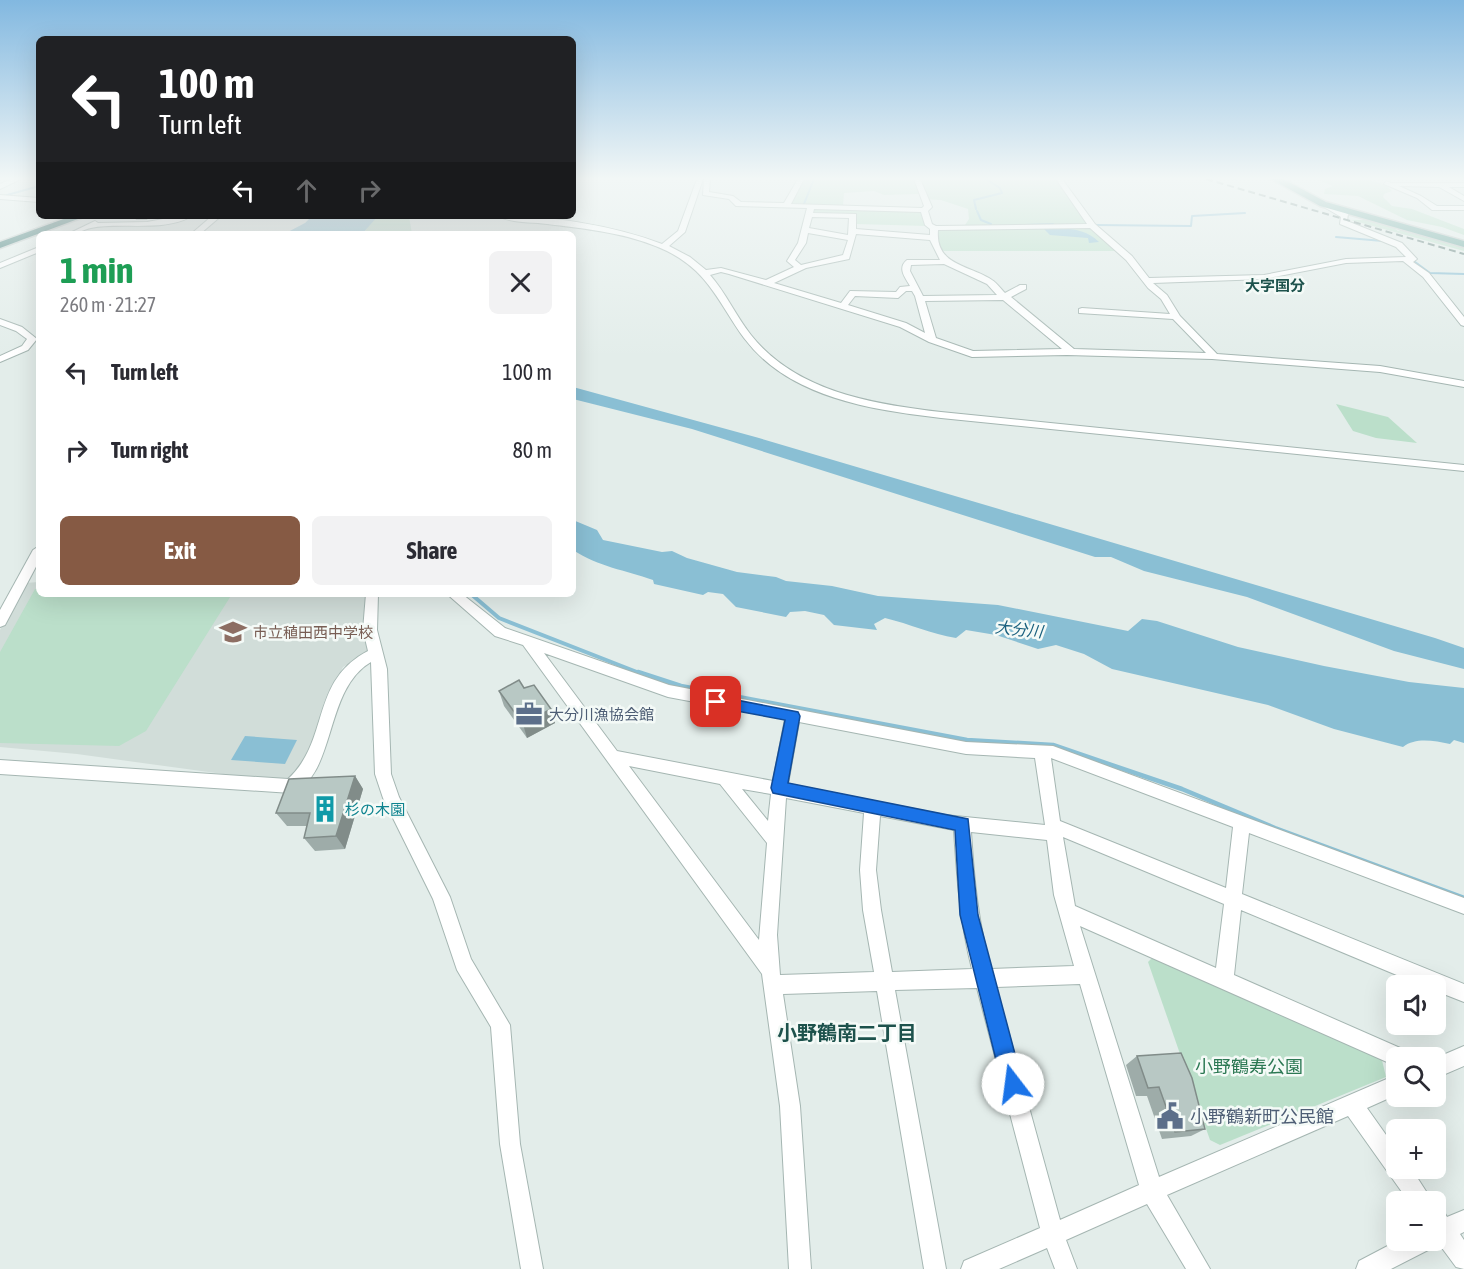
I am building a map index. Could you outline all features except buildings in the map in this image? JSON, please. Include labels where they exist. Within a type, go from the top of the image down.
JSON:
[{"type":"highway","points":[[0,245],[19,238]]},
{"type":"highway","points":[[0,250],[33,238]]},
{"type":"main road","points":[[1444,238],[1464,244]]},
{"type":"street","points":[[635,238],[663,246],[689,260],[705,273],[748,336],[763,353],[806,381],[866,403],[941,415],[1464,468]]},
{"type":"street","points":[[663,246],[673,238]]},
{"type":"street","points":[[800,268],[791,261],[803,238]]},
{"type":"street","points":[[769,282],[827,259],[845,258],[852,238]]},
{"type":"street","points":[[933,238],[946,262]]},
{"type":"street","points":[[1106,238],[1129,258],[1147,281],[1164,297],[1176,317],[1214,356]]},
{"type":"street","points":[[1381,238],[1402,247],[1413,259],[1410,260]]},
{"type":"street","points":[[0,266],[36,250]]},
{"type":"street","points":[[1147,281],[1264,278],[1346,261],[1410,260],[1426,275],[1464,323]]},
{"type":"street","points":[[932,340],[920,299],[906,271],[908,263],[946,262],[991,282],[1005,297],[1071,352]]},
{"type":"street","points":[[705,273],[720,270],[731,272],[903,326],[932,340],[977,354],[1071,352],[1214,356],[1380,369],[1464,384]]},
{"type":"street","points":[[920,299],[1005,297],[1023,287]]},
{"type":"street","points":[[843,307],[853,293],[898,295],[903,289],[915,288]]},
{"type":"street","points":[[1082,311],[1176,317]]},
{"type":"street","points":[[0,322],[19,329],[33,339],[25,348],[0,359]]},
{"type":"street","points":[[0,622],[36,556]]},
{"type":"street","points":[[372,597],[370,630],[380,669],[381,744],[385,782],[441,897],[463,964],[500,1024],[510,1144],[532,1269]]},
{"type":"street","points":[[457,597],[493,627],[528,642],[668,692],[966,747],[1041,751],[1064,756],[1464,906]]},
{"type":"street","points":[[528,642],[771,978]]},
{"type":"street","points":[[0,767],[291,786],[314,757],[334,700],[347,672],[376,653]]},
{"type":"street","points":[[793,716],[779,788],[768,935],[771,978],[790,1106],[800,1269]]},
{"type":"street","points":[[1041,751],[1067,911],[1086,975],[1152,1191],[1199,1269]]},
{"type":"street","points":[[610,756],[962,825],[1055,830],[1234,898],[1464,993]]},
{"type":"street","points":[[724,778],[775,841]]},
{"type":"street","points":[[872,807],[868,870],[935,1269]]},
{"type":"street","points":[[1224,980],[1242,823]]},
{"type":"street","points":[[962,825],[968,908],[984,977],[1052,1233],[1066,1269]]},
{"type":"street","points":[[1067,911],[1386,1052]]},
{"type":"street","points":[[771,978],[886,982],[1086,975]]},
{"type":"street","points":[[1446,1064],[1464,1056]]},
{"type":"street","points":[[972,1269],[1386,1089]]},
{"type":"street","points":[[1352,1104],[1386,1152]]},
{"type":"street","points":[[1446,1228],[1464,1221]]},
{"type":"street","points":[[1446,1242],[1464,1259]]},
{"type":"street","points":[[1366,1269],[1400,1251]]},
{"type":"shaded area","points":[[36,582],[36,597],[366,597],[369,653],[343,667],[329,696],[309,754],[288,783],[77,754],[0,747],[0,630],[25,583]]},
{"type":"green space","points":[[937,238],[1103,238],[1117,251],[944,251],[939,248]]},
{"type":"green space","points":[[1417,238],[1436,238],[1464,247],[1464,251]]},
{"type":"green space","points":[[1336,404],[1388,417],[1417,443],[1376,438],[1353,431]]},
{"type":"green space","points":[[35,589],[36,597],[230,597],[146,731],[119,746],[0,743],[0,652]]},
{"type":"green space","name":"小野鶴寿公園","points":[[1155,955],[1381,1056],[1386,1077],[1220,1145],[1210,1140],[1148,962]]},
{"type":"water","points":[[1088,238],[1095,238],[1099,242],[1089,243]]},
{"type":"water","points":[[576,388],[759,438],[1435,638],[1464,648],[1464,669],[1394,651],[1247,597],[1144,571],[1111,557],[1095,557],[692,429],[576,400]]},
{"type":"water","name":"大分川","points":[[576,521],[597,530],[603,540],[662,552],[672,551],[687,558],[737,572],[776,577],[786,581],[832,586],[878,596],[998,605],[1128,631],[1142,619],[1157,621],[1238,647],[1324,666],[1409,682],[1464,688],[1464,743],[1454,740],[1450,744],[1419,741],[1403,747],[1334,729],[1268,705],[1112,669],[1084,654],[1056,645],[1038,649],[996,635],[966,630],[956,638],[885,618],[874,624],[877,630],[834,625],[824,615],[805,611],[790,612],[786,617],[736,607],[723,594],[708,592],[703,595],[654,584],[653,580],[576,552]]},
{"type":"water","points":[[245,736],[297,740],[285,764],[231,760]]},
{"type":"waterway","points":[[1350,238],[1383,241]]},
{"type":"waterway","points":[[1411,259],[1430,273],[1464,274]]},
{"type":"waterway","points":[[474,597],[499,618],[642,674]]},
{"type":"waterway","points":[[638,672],[681,686],[967,740],[1053,745],[1182,789],[1275,828],[1464,898]]},
{"type":"railway","points":[[1410,238],[1464,254]]},
{"type":"place","name":"市立稙田西中学校","points":[[233,632]]},
{"type":"place","name":"大分川漁協会館","points":[[529,714]]},
{"type":"place","name":"杉の木園","points":[[325,809]]},
{"type":"place","name":"小野鶴新町公民館","points":[[1170,1116]]},
{"type":"district","name":"大字国分","points":[[1275,285]]},
{"type":"district","name":"小野鶴南二丁目","points":[[847,1032]]},
{"type":"route","points":[[716,702],[793,716],[779,788],[962,825],[967,901],[972,934],[1013,1084]]}]
